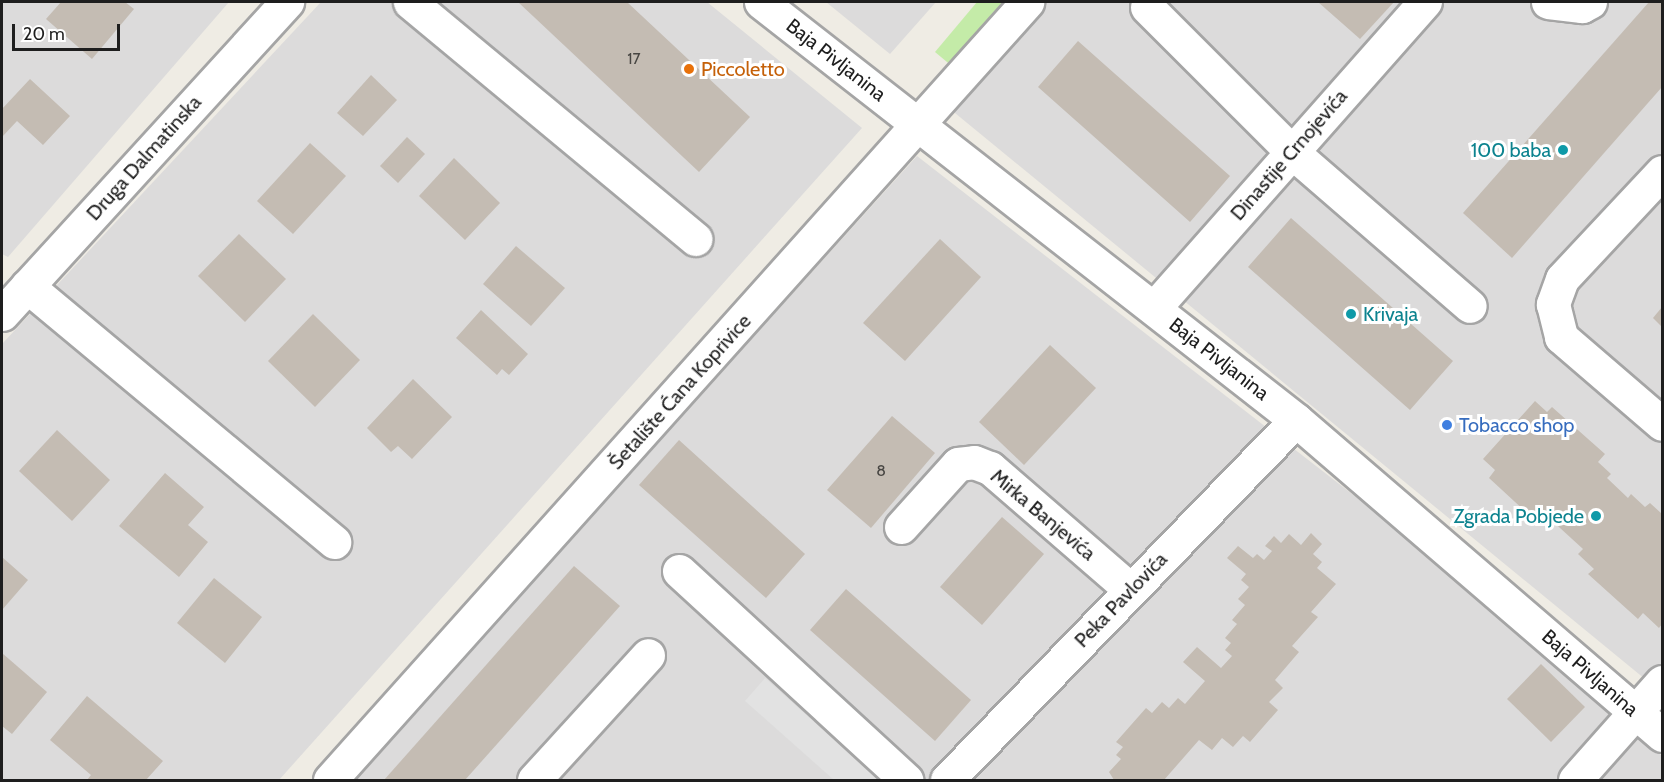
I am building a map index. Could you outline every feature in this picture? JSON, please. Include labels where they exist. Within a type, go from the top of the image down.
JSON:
[{"type":"street","name":"Druga Dalmatinska","points":[[11,299],[287,2]]},
{"type":"street","points":[[410,2],[695,239]]},
{"type":"street","name":"Baja Pivljanina","points":[[760,2],[921,125],[1296,420],[1662,735]]},
{"type":"street","name":"Šetalište Ćana Koprivice","points":[[330,780],[921,125],[1027,2]]},
{"type":"street","name":"Dinastije Crnojevića","points":[[1154,308],[1425,2]]},
{"type":"street","points":[[1548,2],[1582,6],[1590,2]]},
{"type":"street","points":[[1147,7],[1292,152],[1470,306]]},
{"type":"street","points":[[1662,172],[1562,279],[1553,304],[1561,337],[1662,424]]},
{"type":"street","points":[[11,299],[334,542]]},
{"type":"street","name":"Peka Pavlovića","points":[[947,780],[1296,420]]},
{"type":"street","name":"Mirka Banjevića","points":[[901,527],[958,464],[974,462],[990,468],[1131,590]]},
{"type":"street","points":[[679,571],[906,780]]},
{"type":"street","points":[[537,780],[648,655]]},
{"type":"street","points":[[1575,780],[1637,713],[1662,682]]},
{"type":"shaded area","points":[[2,2],[229,2],[8,257],[2,254]]},
{"type":"shaded area","points":[[321,2],[707,2],[862,128],[279,780],[2,780],[2,344]]},
{"type":"shaded area","points":[[826,2],[936,2],[890,54]]},
{"type":"shaded area","points":[[1034,2],[1662,2],[1662,693],[944,104]]},
{"type":"shaded area","points":[[917,156],[1459,577],[1662,756],[1662,780],[352,780]]},
{"type":"shaded area","points":[[765,678],[879,780],[834,780],[745,701]]},
{"type":"green space","points":[[977,2],[1008,2],[953,67],[935,52]]},
{"type":"building","points":[[61,2],[125,2],[134,9],[92,59],[46,19]]},
{"type":"building","points":[[518,2],[627,2],[750,117],[699,172]]},
{"type":"building","points":[[1318,2],[1394,2],[1360,39]]},
{"type":"building","name":"100 baba","points":[[1649,2],[1662,2],[1662,87],[1512,258],[1463,213]]},
{"type":"building","points":[[1078,41],[1230,176],[1190,222],[1038,87]]},
{"type":"building","points":[[371,75],[397,100],[363,136],[337,113]]},
{"type":"building","points":[[30,79],[70,116],[43,145],[17,121],[2,137],[2,109]]},
{"type":"building","points":[[407,137],[425,154],[398,183],[380,166]]},
{"type":"building","points":[[310,143],[346,176],[293,234],[257,201]]},
{"type":"building","points":[[454,158],[500,203],[465,240],[419,196]]},
{"type":"building","name":"Krivaja","points":[[1291,218],[1453,361],[1410,410],[1248,267]]},
{"type":"building","points":[[239,234],[286,279],[245,322],[198,276]]},
{"type":"building","points":[[940,239],[981,277],[905,361],[863,323]]},
{"type":"building","points":[[516,246],[565,288],[531,326],[483,284]]},
{"type":"building","points":[[1662,307],[1662,327],[1653,318]]},
{"type":"building","points":[[481,310],[528,354],[509,375],[502,369],[497,375],[456,338]]},
{"type":"building","points":[[313,314],[360,360],[315,407],[268,361]]},
{"type":"building","points":[[1050,345],[1096,388],[1024,465],[979,422]]},
{"type":"building","points":[[413,379],[452,417],[412,459],[398,446],[391,452],[367,428]]},
{"type":"building","name":"Zgrada Pobjede","points":[[1535,401],[1547,412],[1552,407],[1605,454],[1598,462],[1611,474],[1607,478],[1628,498],[1631,494],[1645,507],[1650,503],[1662,514],[1662,624],[1659,628],[1643,613],[1638,619],[1588,574],[1594,569],[1578,554],[1583,549],[1548,517],[1540,525],[1489,478],[1495,470],[1483,459]]},
{"type":"building","points":[[892,416],[935,453],[871,528],[827,490]]},
{"type":"building","points":[[57,430],[110,480],[72,521],[19,471]]},
{"type":"building","points":[[679,440],[805,554],[766,598],[639,485]]},
{"type":"building","points":[[165,473],[204,507],[188,525],[208,542],[179,577],[119,526]]},
{"type":"building","points":[[1002,517],[1044,554],[982,625],[940,587]]},
{"type":"building","points":[[1311,533],[1322,544],[1313,554],[1322,562],[1317,568],[1336,584],[1311,612],[1318,617],[1292,646],[1299,652],[1275,680],[1283,688],[1269,702],[1278,710],[1250,742],[1243,736],[1233,747],[1222,738],[1212,750],[1199,740],[1164,780],[1114,780],[1109,772],[1121,759],[1116,755],[1123,747],[1116,742],[1146,708],[1152,713],[1162,702],[1169,708],[1178,698],[1185,704],[1205,681],[1183,662],[1197,647],[1221,668],[1232,656],[1225,650],[1231,643],[1225,638],[1237,624],[1232,620],[1245,605],[1238,599],[1249,587],[1241,580],[1246,574],[1227,558],[1238,546],[1253,558],[1257,554],[1264,560],[1272,551],[1265,546],[1274,536],[1281,543],[1289,534],[1301,545]]},
{"type":"building","points":[[2,557],[28,580],[2,610]]},
{"type":"building","points":[[574,566],[620,606],[465,780],[384,780]]},
{"type":"building","points":[[214,578],[262,617],[225,663],[177,623]]},
{"type":"building","points":[[846,589],[971,700],[935,741],[810,630]]},
{"type":"building","points":[[2,653],[47,692],[12,734],[2,726]]},
{"type":"building","points":[[1541,664],[1585,707],[1551,742],[1507,699]]},
{"type":"building","points":[[87,696],[163,761],[146,780],[87,780],[91,775],[50,740]]},
{"type":"place","name":"Piccoletto","points":[[689,69]]},
{"type":"place","name":"100 baba","points":[[1563,150]]},
{"type":"place","name":"Krivaja","points":[[1351,314]]},
{"type":"place","name":"Tobacco shop","points":[[1447,425]]},
{"type":"place","name":"Zgrada Pobjede","points":[[1596,516]]}]
